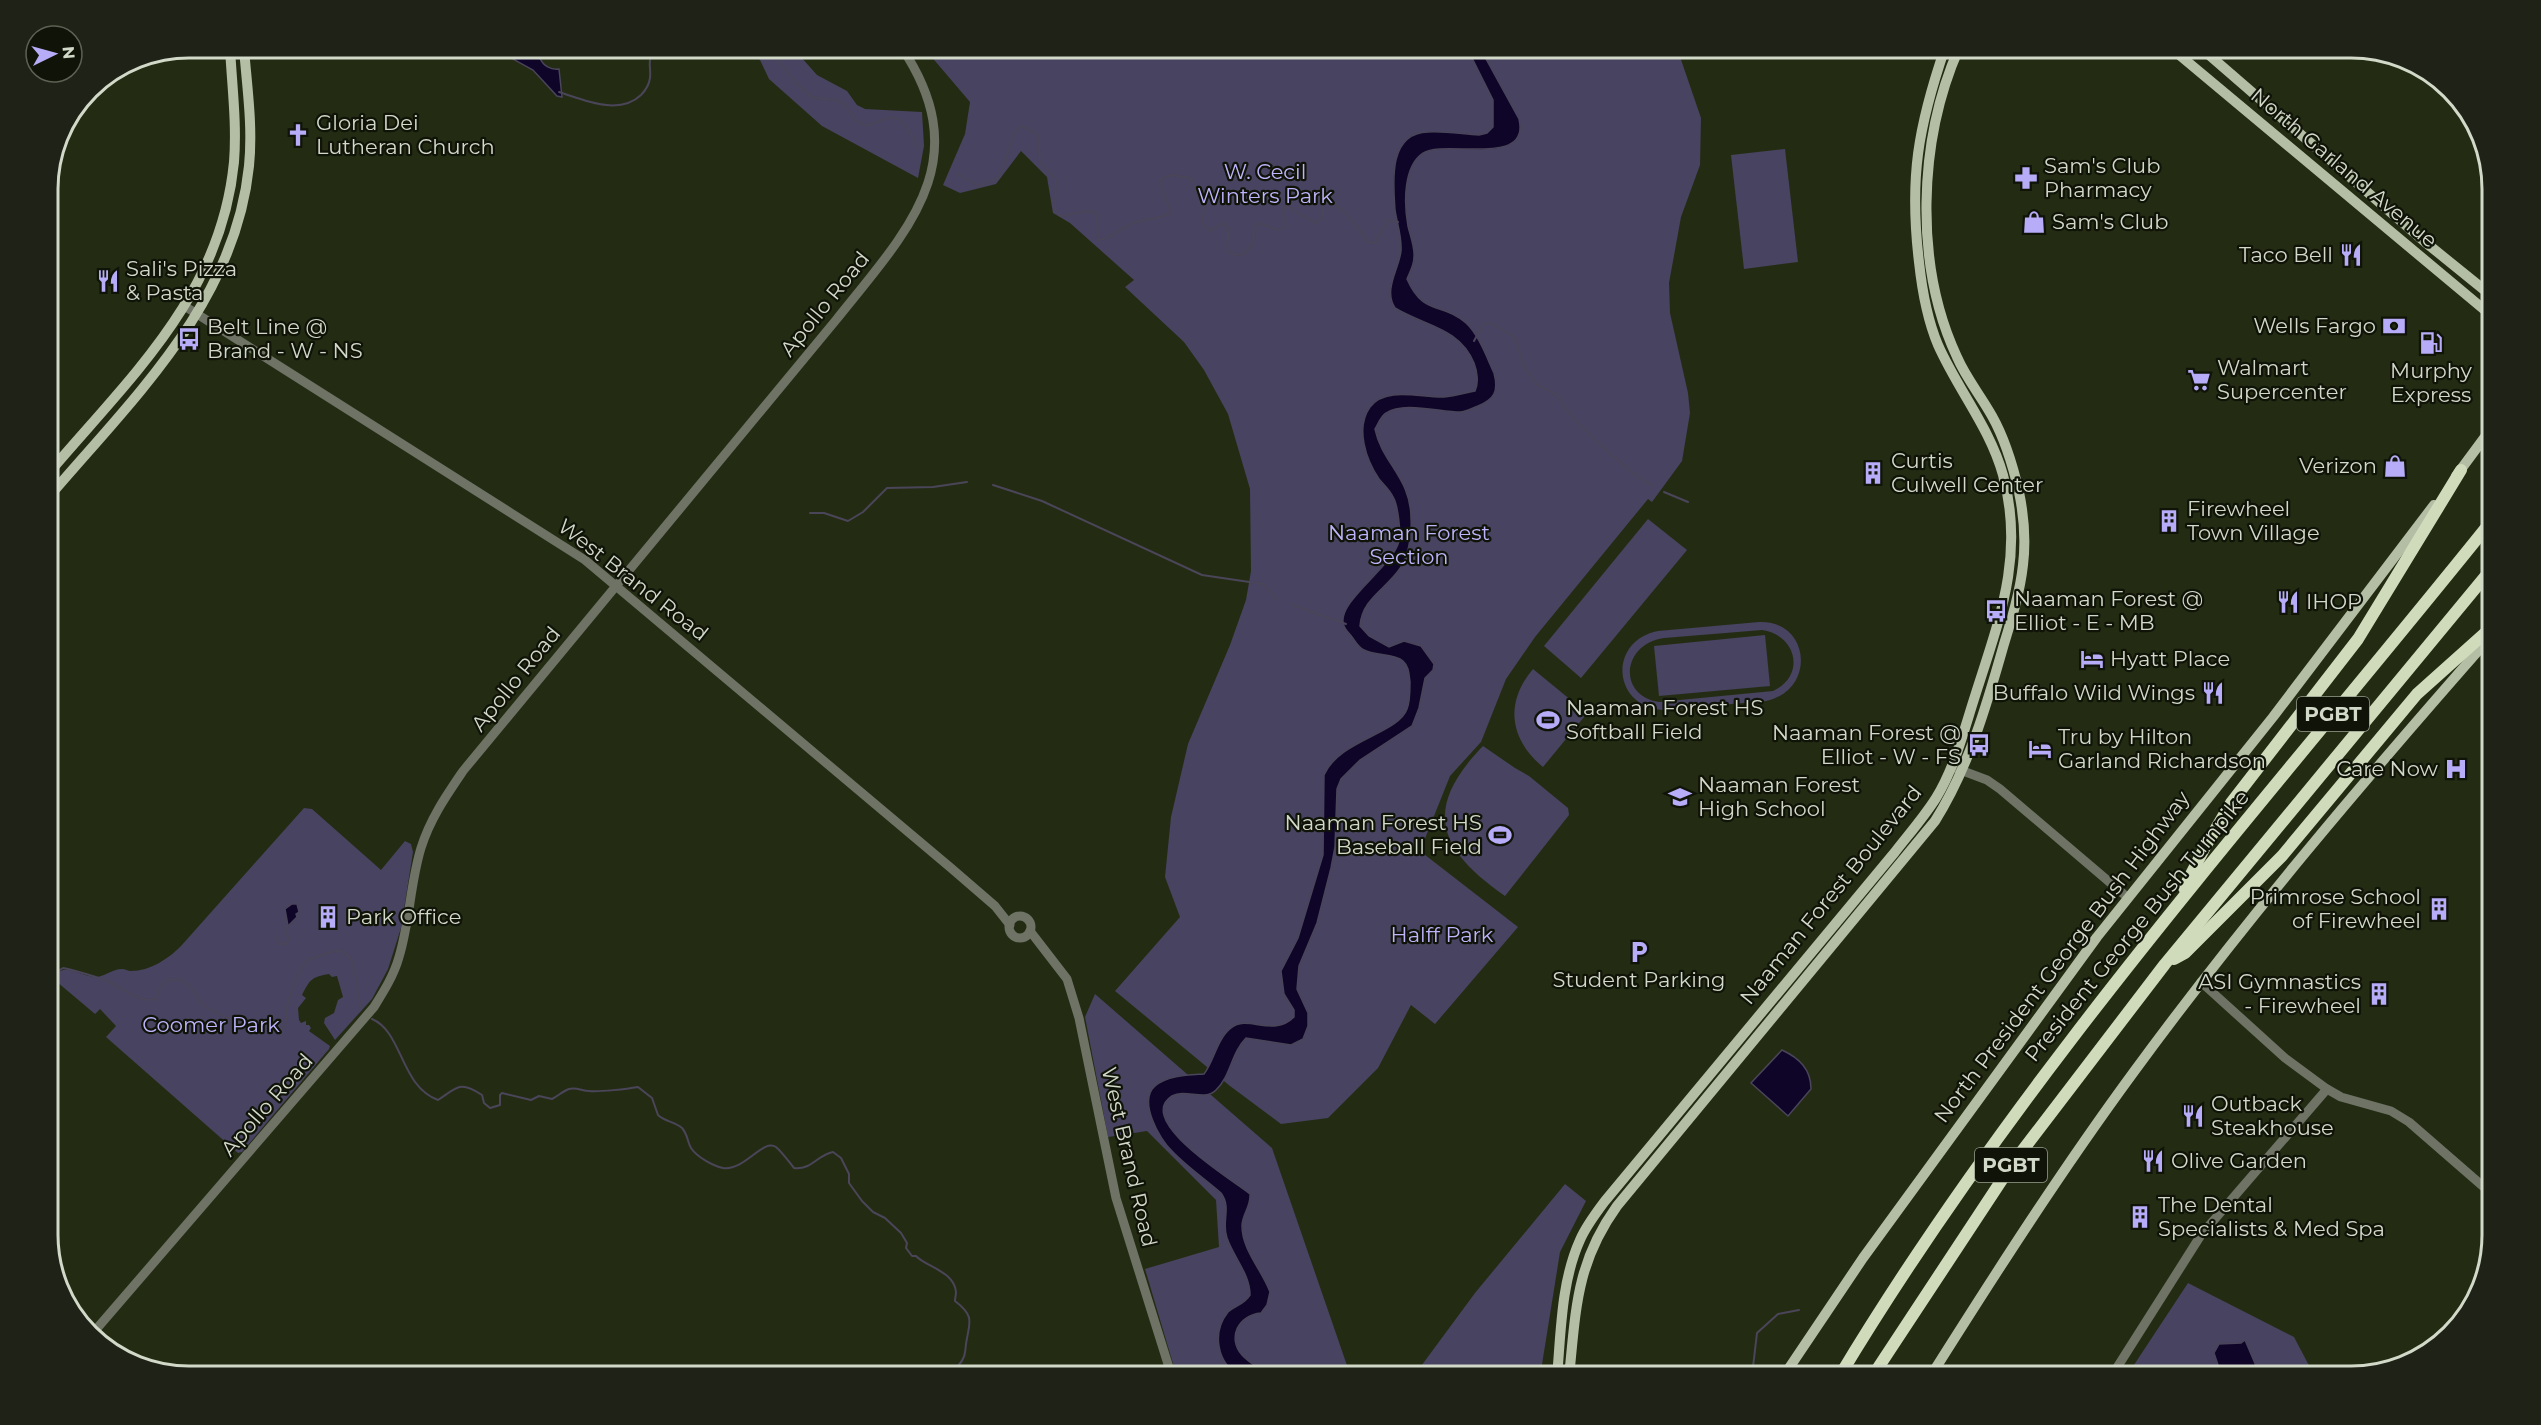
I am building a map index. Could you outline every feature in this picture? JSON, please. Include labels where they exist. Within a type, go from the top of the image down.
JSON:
[{"type":"highway","points":[[2174,910],[2231,803],[2358,639],[2461,470]]},
{"type":"highway","name":"President George Bush Turnpike","points":[[1846,1366],[1918,1250],[1997,1137],[2070,1039],[2482,532]]},
{"type":"highway","name":"PGBT","points":[[1879,1366],[2013,1162],[2165,964],[2482,580]]},
{"type":"highway","points":[[2165,964],[2185,952],[2256,883],[2314,818],[2417,694],[2482,636]]},
{"type":"main road","name":"Naaman Forest Boulevard","points":[[1942,58],[1922,125],[1914,178],[1915,226],[1923,290],[1937,343],[1994,449],[2011,513],[2012,550],[2004,603],[1957,768]]},
{"type":"main road","name":"Naaman Forest Boulevard","points":[[1558,1366],[1567,1284],[1579,1242],[1605,1201],[1898,858],[1935,821],[1996,678],[2018,601],[2023,565],[2022,512],[2014,472],[2001,435],[1958,360],[1946,333],[1935,288],[1927,225],[1927,178],[1933,136],[1956,58]]},
{"type":"main road","name":"North Garland Avenue","points":[[2183,58],[2482,308]]},
{"type":"main road","name":"North Garland Avenue","points":[[2213,58],[2425,242],[2482,288]]},
{"type":"main road","points":[[59,461],[186,307],[212,255],[222,227],[235,142],[231,59]]},
{"type":"main road","points":[[59,485],[162,364],[197,315],[235,233],[244,194],[251,126],[245,59]]},
{"type":"main road","points":[[2317,172],[2330,158]]},
{"type":"main road","points":[[229,192],[244,194]]},
{"type":"main road","points":[[1915,226],[1927,225]]},
{"type":"main road","points":[[2415,254],[2425,242]]},
{"type":"main road","points":[[110,401],[122,411]]},
{"type":"main road","name":"North President George Bush Highway","points":[[1790,1366],[1863,1258],[2127,897],[2273,717],[2482,441]]},
{"type":"main road","points":[[1937,1366],[2017,1238],[2131,1076],[2201,982],[2391,750],[2482,647]]},
{"type":"main road","points":[[1988,655],[1996,678]]},
{"type":"main road","name":"Naaman Forest Boulevard","points":[[1570,1366],[1580,1286],[1592,1245],[1617,1206],[1898,858]]},
{"type":"main road","points":[[1567,1284],[1580,1286]]},
{"type":"street","name":"Apollo Road","points":[[97,1328],[374,1007],[389,981],[399,956],[421,847],[436,811],[463,771],[867,282],[901,237],[920,207],[933,162],[935,132],[929,97],[909,59]]},
{"type":"street","name":"West Brand Road","points":[[186,307],[544,532],[617,585],[995,906],[1010,925]]},
{"type":"street","points":[[1957,768],[1987,780],[2000,789],[2127,897]]},
{"type":"street","name":"West Brand Road","points":[[995,906],[1016,916]]},
{"type":"street","points":[[1016,916],[1028,918],[1030,923],[1026,935],[1014,935],[1010,925],[1016,916]]},
{"type":"street","name":"West Brand Road","points":[[1026,935],[1045,951],[1067,979],[1079,1018],[1116,1198],[1169,1366]]},
{"type":"street","points":[[2201,982],[2285,1058],[2326,1089],[2341,1097],[2391,1111],[2409,1122],[2482,1185]]},
{"type":"street","points":[[2118,1366],[2178,1275],[2201,1235],[2326,1089]]},
{"type":"green space","points":[[1681,58],[1701,118],[1700,165],[1681,217],[1669,283],[1670,313],[1688,393],[1690,413],[1682,461],[1652,502],[1648,499],[1535,637],[1506,679],[1481,742],[1450,776],[1420,851],[1518,927],[1435,1024],[1411,1005],[1378,1068],[1328,1118],[1281,1124],[1230,1086],[1115,991],[1180,917],[1165,877],[1171,817],[1188,744],[1230,645],[1246,600],[1251,571],[1250,489],[1228,414],[1204,370],[1184,342],[1125,287],[1134,280],[1070,223],[1053,213],[1047,177],[1021,151],[996,184],[960,193],[943,185],[965,134],[970,102],[933,59]]},
{"type":"green space","points":[[759,59],[803,59],[817,75],[847,91],[857,105],[865,109],[922,112],[924,146],[918,178],[822,126],[769,79]]},
{"type":"green space","points":[[1785,149],[1798,262],[1744,269],[1731,155]]},
{"type":"green space","points":[[1648,519],[1687,550],[1581,678],[1544,646]]},
{"type":"green space","points":[[1759,622],[1776,624],[1789,632],[1797,643],[1801,657],[1800,671],[1794,684],[1782,694],[1766,701],[1662,710],[1645,706],[1633,697],[1626,686],[1622,673],[1624,659],[1630,647],[1642,637],[1658,631]],"holes":[[[1762,630],[1774,633],[1790,648],[1793,666],[1790,676],[1773,691],[1659,702],[1645,697],[1636,690],[1631,680],[1630,670],[1633,659],[1650,642],[1664,638]]]},
{"type":"green space","points":[[1765,635],[1770,686],[1659,696],[1654,646]]},
{"type":"green space","name":"Naaman Forest HS Softball Field","points":[[1533,669],[1583,710],[1584,717],[1543,767],[1523,745],[1515,721],[1518,695]]},
{"type":"green space","name":"Naaman Forest HS Baseball Field","points":[[1483,746],[1529,776],[1568,808],[1569,815],[1505,896],[1482,879],[1465,862],[1453,844],[1446,827],[1445,809],[1451,789]]},
{"type":"green space","name":"Coomer Park","points":[[304,808],[312,809],[381,870],[405,841],[411,844],[413,852],[401,928],[388,969],[372,999],[335,1040],[324,1023],[325,1018],[334,1013],[338,1000],[343,997],[337,976],[332,977],[329,974],[319,976],[307,985],[302,995],[306,998],[298,1008],[299,1020],[301,1023],[306,1021],[306,1025],[311,1028],[309,1031],[330,1046],[329,1049],[242,1152],[238,1153],[106,1037],[116,1026],[100,1009],[95,1014],[59,984],[59,971],[63,970],[72,970],[97,977],[118,969],[131,971],[145,969],[164,960],[181,946]]},
{"type":"green space","points":[[1095,994],[1272,1148],[1347,1366],[1174,1366],[1145,1269],[1219,1247],[1216,1200],[1147,1131],[1108,1137],[1085,1017]]},
{"type":"green space","points":[[1565,1184],[1586,1201],[1560,1252],[1542,1366],[1421,1366],[1475,1293]]},
{"type":"green space","points":[[2188,1283],[2294,1337],[2309,1366],[2133,1366]]},
{"type":"shaded area","points":[[1472,58],[1486,58],[1519,119],[1519,134],[1512,143],[1499,148],[1449,149],[1423,153],[1416,159],[1408,176],[1406,197],[1408,226],[1414,253],[1413,266],[1407,279],[1413,291],[1426,304],[1449,312],[1471,328],[1494,373],[1496,385],[1494,394],[1488,401],[1460,412],[1412,407],[1393,410],[1383,416],[1375,429],[1384,452],[1406,492],[1410,504],[1411,524],[1406,555],[1401,567],[1365,608],[1360,626],[1369,636],[1389,647],[1404,641],[1421,646],[1434,664],[1433,670],[1425,678],[1419,708],[1412,726],[1360,760],[1341,779],[1337,789],[1335,847],[1331,868],[1317,923],[1299,966],[1297,989],[1308,1013],[1308,1026],[1303,1039],[1291,1045],[1246,1038],[1216,1090],[1206,1095],[1177,1094],[1172,1096],[1164,1107],[1166,1120],[1176,1135],[1191,1150],[1250,1194],[1242,1222],[1243,1235],[1249,1252],[1270,1292],[1267,1305],[1261,1313],[1246,1318],[1237,1328],[1235,1335],[1235,1342],[1242,1355],[1256,1366],[1228,1366],[1219,1347],[1220,1329],[1228,1312],[1250,1295],[1245,1273],[1225,1232],[1226,1204],[1221,1193],[1183,1162],[1161,1138],[1149,1110],[1150,1093],[1160,1082],[1179,1076],[1204,1074],[1222,1038],[1238,1024],[1278,1026],[1294,1017],[1294,1010],[1284,994],[1281,971],[1298,938],[1323,855],[1324,775],[1342,753],[1392,725],[1407,709],[1410,682],[1405,663],[1399,658],[1362,649],[1344,626],[1343,617],[1348,607],[1395,551],[1400,531],[1395,501],[1374,471],[1366,453],[1363,424],[1370,407],[1385,397],[1404,394],[1444,397],[1475,391],[1477,377],[1474,363],[1459,342],[1440,329],[1395,308],[1392,301],[1391,287],[1401,251],[1395,210],[1394,173],[1399,150],[1415,134],[1447,132],[1479,135],[1487,133],[1493,127],[1493,100]]},
{"type":"shaded area","points":[[513,59],[541,59],[550,68],[559,69],[562,97],[557,96],[533,70]]},
{"type":"shaded area","points":[[292,904],[297,904],[299,912],[288,926],[285,909]]},
{"type":"shaded area","points":[[1782,1050],[1803,1065],[1809,1076],[1811,1089],[1788,1116],[1751,1083]]},
{"type":"shaded area","points":[[2245,1340],[2256,1366],[2218,1366],[2214,1353],[2219,1344],[2241,1343]]},
{"type":"waterway","points":[[778,59],[808,94],[840,102],[847,106],[856,120],[862,124],[870,125],[891,117],[902,121],[918,149]]},
{"type":"waterway","points":[[559,92],[590,102],[622,105],[632,101],[645,90],[650,76],[650,60]]},
{"type":"waterway","points":[[956,173],[979,186],[1000,177],[1014,134],[1020,127],[1027,128],[1038,135],[1040,162],[1056,179],[1055,210],[1061,216],[1088,211],[1096,213],[1099,240],[1133,223],[1171,213],[1161,179],[1172,175],[1191,178],[1204,208],[1202,225],[1211,231],[1222,223],[1229,228],[1227,250],[1232,254],[1243,255],[1253,243],[1255,227],[1259,223],[1279,230],[1286,226],[1282,210],[1287,206],[1315,223],[1323,217],[1323,203],[1331,204],[1344,211],[1369,242],[1375,243],[1388,220],[1398,222]]},
{"type":"waterway","points":[[1474,341],[1482,326],[1489,322],[1515,337],[1523,364],[1537,385],[1559,396],[1586,431],[1630,470],[1653,486]]},
{"type":"waterway","points":[[810,513],[824,513],[848,521],[863,512],[887,488],[933,487],[967,482]]},
{"type":"waterway","points":[[993,485],[1042,501],[1202,575],[1263,584],[1277,599]]},
{"type":"waterway","points":[[1664,492],[1688,502]]},
{"type":"waterway","points":[[1293,605],[1346,624]]},
{"type":"waterway","points":[[277,937],[279,944],[286,944],[289,940],[285,929],[288,926]]},
{"type":"waterway","points":[[59,970],[68,969],[105,980],[137,997],[150,1000],[157,999],[160,988],[166,980],[180,979],[192,989],[203,1005],[221,1015],[243,1024],[281,1029],[285,1027],[287,1006],[293,985],[308,959],[336,951],[344,952],[353,964],[361,1007]]},
{"type":"waterway","points":[[372,1019],[390,1035],[416,1083],[438,1100],[458,1087],[468,1088],[482,1095],[484,1103],[490,1108],[500,1105],[502,1093],[531,1100],[539,1096],[552,1099],[569,1089],[600,1091],[638,1087],[652,1098],[658,1115],[682,1128],[691,1148],[697,1155],[719,1167],[731,1168],[739,1165],[759,1150],[771,1145],[776,1147],[794,1168],[810,1165],[833,1152],[841,1158],[849,1174],[849,1183],[862,1201],[901,1233],[907,1243],[906,1248],[912,1256],[916,1256],[945,1274],[954,1285],[955,1301],[966,1312],[969,1321],[965,1353],[958,1366]]},
{"type":"waterway","points":[[1753,1366],[1757,1333],[1778,1314],[1799,1310]]},
{"type":"place","name":"Gloria Dei Lutheran Church","points":[[298,135]]},
{"type":"place","name":"Sam's Club Pharmacy","points":[[2026,178]]},
{"type":"place","name":"Sam's Club","points":[[2034,222]]},
{"type":"place","name":"Taco Bell","points":[[2351,255]]},
{"type":"place","name":"Sali's Pizza & Pasta","points":[[108,281]]},
{"type":"place","name":"Wells Fargo","points":[[2394,326]]},
{"type":"place","name":"Belt Line @ Brand - W - NS","points":[[189,339]]},
{"type":"place","name":"Murphy Express","points":[[2431,343]]},
{"type":"place","name":"Walmart Supercenter","points":[[2199,380]]},
{"type":"place","name":"Verizon","points":[[2395,466]]},
{"type":"place","name":"Curtis Culwell Center","points":[[1873,473]]},
{"type":"place","name":"Firewheel Town Village","points":[[2169,521]]},
{"type":"place","name":"IHOP","points":[[2288,602]]},
{"type":"place","name":"Naaman Forest @ Elliot - E - MB","points":[[1996,611]]},
{"type":"place","name":"Hyatt Place","points":[[2092,659]]},
{"type":"place","name":"Buffalo Wild Wings","points":[[2213,693]]},
{"type":"place","name":"Naaman Forest HS Softball Field","points":[[1548,720]]},
{"type":"place","name":"Naaman Forest @ Elliot - W - FS","points":[[1979,745]]},
{"type":"place","name":"Tru by Hilton Garland Richardson","points":[[2040,749]]},
{"type":"place","name":"Care Now","points":[[2456,769]]},
{"type":"place","name":"Naaman Forest High School","points":[[1680,797]]},
{"type":"place","name":"Naaman Forest HS Baseball Field","points":[[1500,835]]},
{"type":"place","name":"Primrose School of Firewheel","points":[[2439,909]]},
{"type":"place","name":"Park Office","points":[[328,917]]},
{"type":"place","name":"Student Parking","points":[[1639,952]]},
{"type":"place","name":"ASI Gymnastics - Firewheel","points":[[2379,994]]},
{"type":"place","name":"Outback Steakhouse","points":[[2193,1116]]},
{"type":"place","name":"Olive Garden","points":[[2153,1161]]},
{"type":"place","name":"The Dental Specialists & Med Spa","points":[[2140,1217]]},
{"type":"park label","name":"W. Cecil Winters Park","points":[[1265,184]]},
{"type":"park label","name":"Naaman Forest Section","points":[[1409,545]]},
{"type":"park label","name":"Halff Park","points":[[1442,935]]}]
